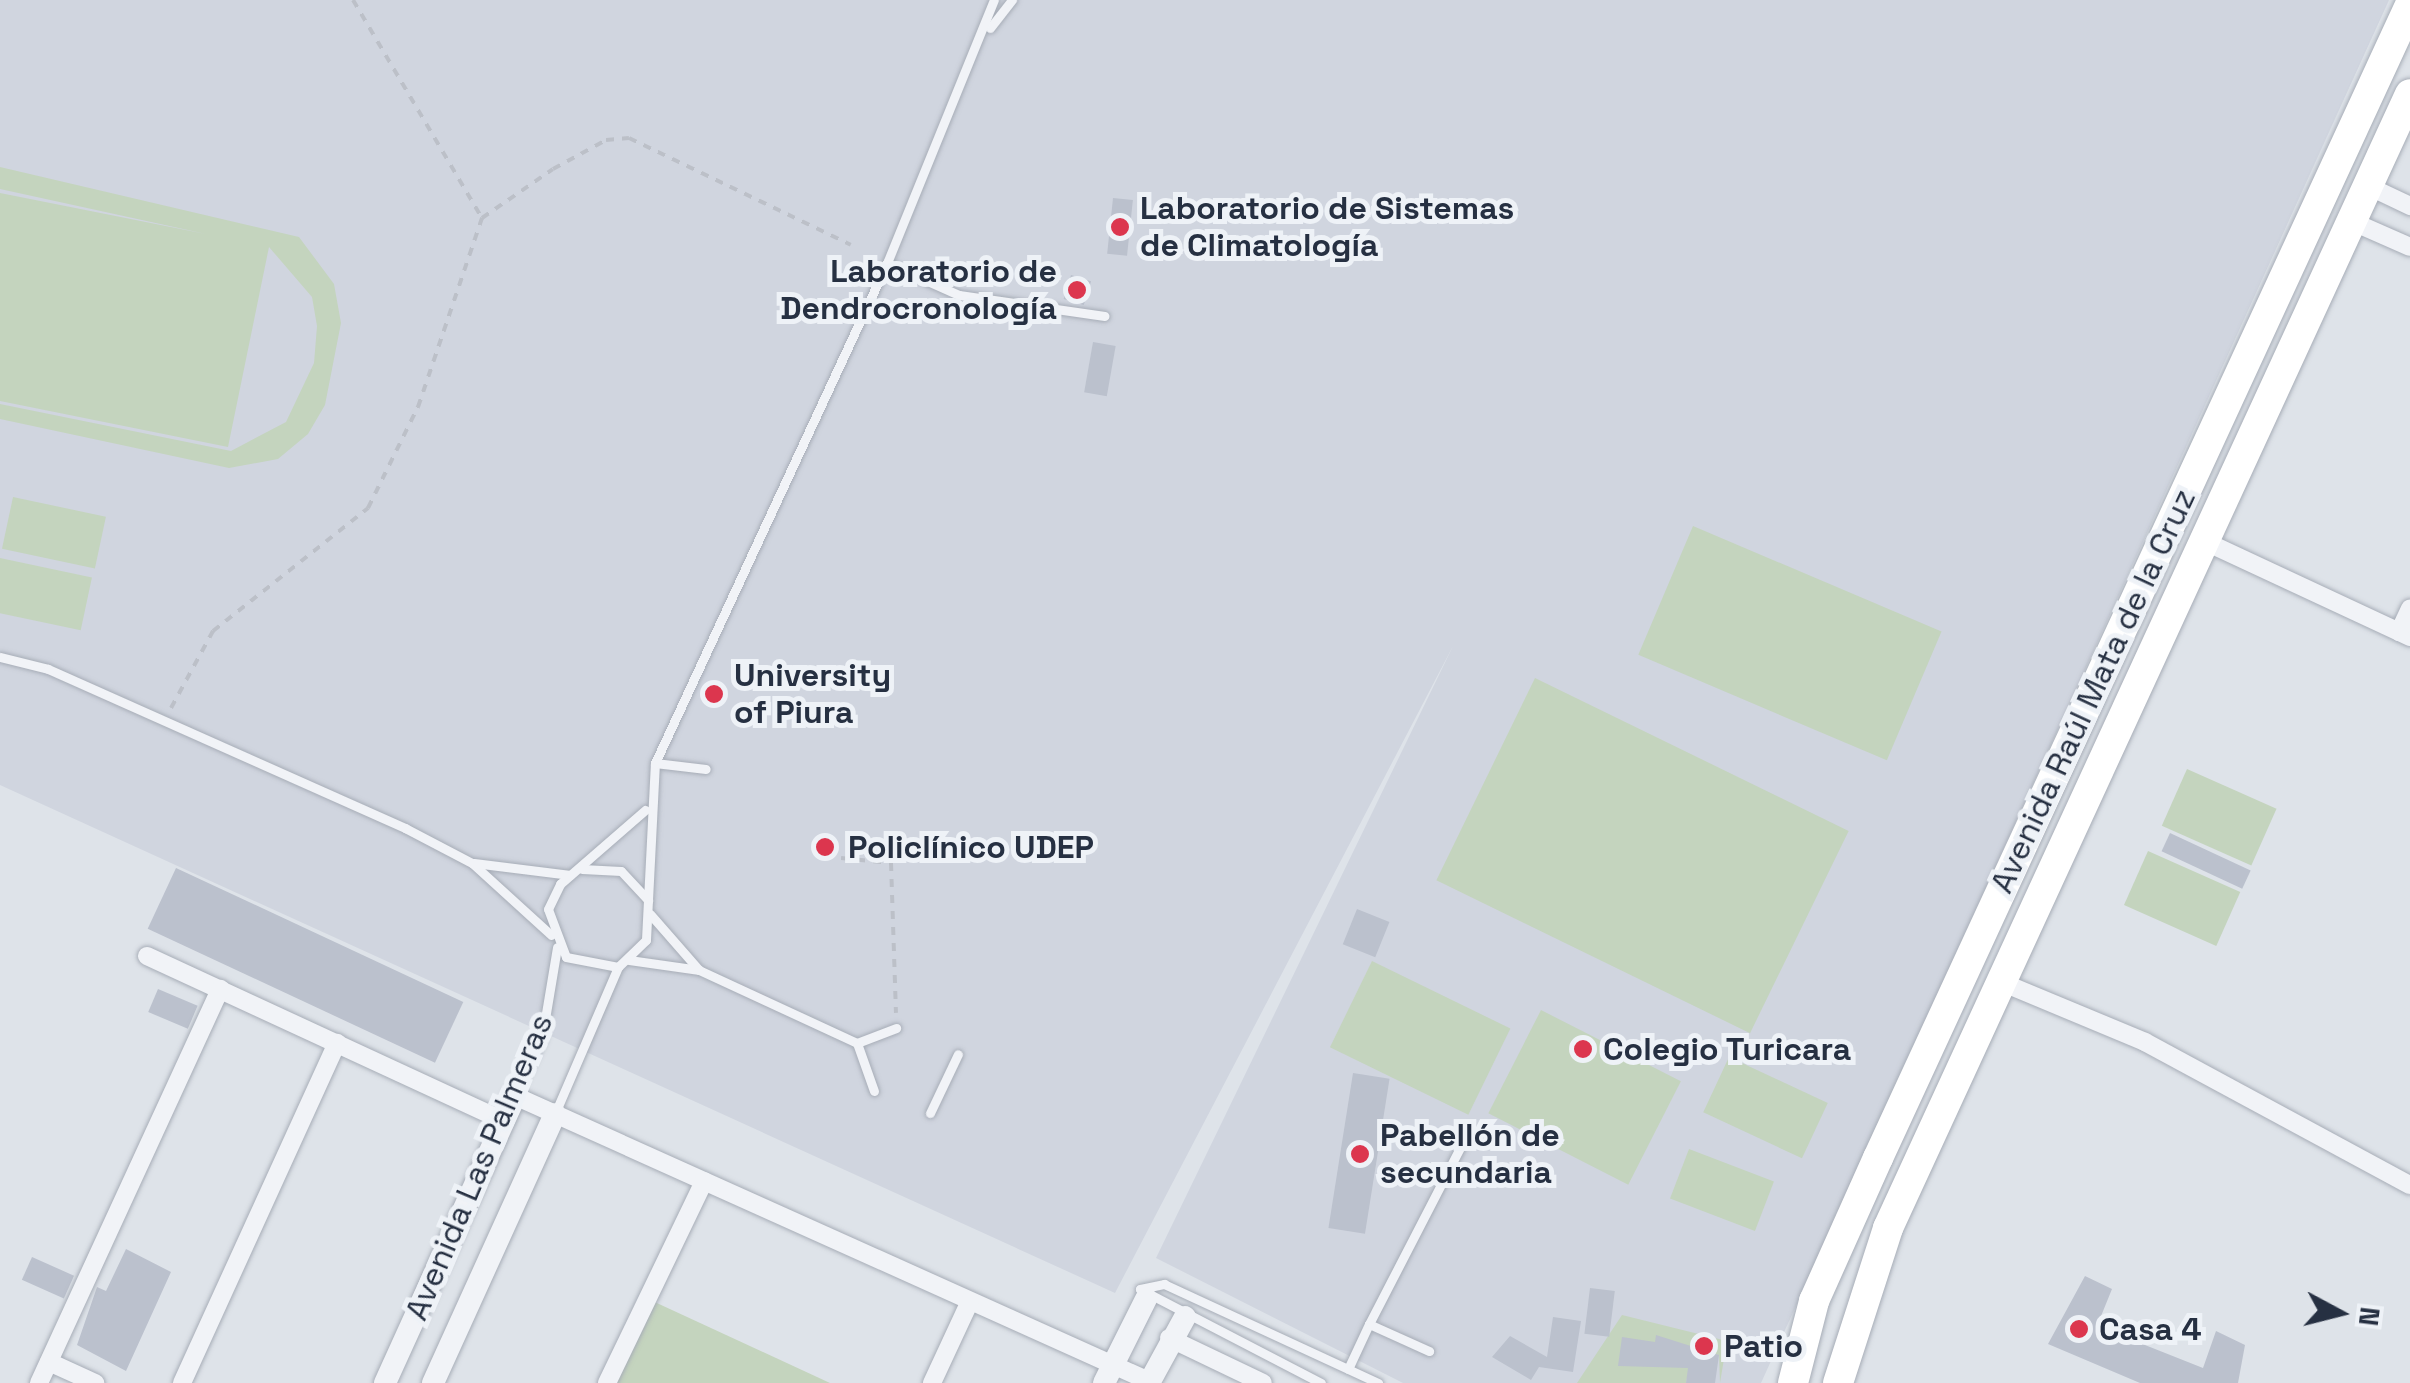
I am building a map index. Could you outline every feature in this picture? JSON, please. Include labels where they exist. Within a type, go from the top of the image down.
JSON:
[{"type":"main road","name":"Avenida Raúl Mata de la Cruz","points":[[1792,1383],[1814,1301],[2410,5]]},
{"type":"main road","name":"Avenida Raúl Mata de la Cruz","points":[[1838,1383],[1888,1228],[2410,94]]},
{"type":"street","points":[[2368,186],[2410,206]]},
{"type":"street","points":[[2352,221],[2410,247]]},
{"type":"street","points":[[2204,540],[2376,629],[2404,634],[2410,608]]},
{"type":"street","points":[[147,956],[504,1121]]},
{"type":"street","points":[[2001,982],[2145,1042],[2410,1185]]},
{"type":"street","points":[[40,1383],[220,989]]},
{"type":"street","points":[[182,1383],[337,1043]]},
{"type":"street","points":[[515,1096],[970,1301],[1108,1374],[1149,1382],[1170,1338],[1185,1318]]},
{"type":"street","name":"Avenida Las Palmeras","points":[[385,1383],[515,1096]]},
{"type":"street","name":"Avenida Las Palmeras","points":[[433,1383],[555,1114]]},
{"type":"street","points":[[607,1383],[704,1181]]},
{"type":"street","points":[[1108,1374],[1146,1299]]},
{"type":"street","points":[[932,1383],[970,1301]]},
{"type":"street","points":[[1170,1338],[1262,1383]]},
{"type":"street","points":[[48,1362],[95,1383]]},
{"type":"lane","points":[[646,810],[582,869],[570,875],[548,908],[557,948],[577,964],[618,967],[629,960],[650,914],[646,810],[654,762],[888,263],[988,30],[994,0]]},
{"type":"lane","points":[[988,30],[1012,0]]},
{"type":"lane","points":[[888,263],[959,295],[1104,316]]},
{"type":"lane","points":[[0,657],[164,720],[472,863],[551,935]]},
{"type":"lane","points":[[654,762],[706,768]]},
{"type":"lane","points":[[472,863],[570,875]]},
{"type":"lane","points":[[582,869],[621,871],[648,900]]},
{"type":"lane","points":[[650,914],[699,970]]},
{"type":"lane","name":"Avenida Las Palmeras","points":[[515,1096],[546,1022],[557,948]]},
{"type":"lane","points":[[629,960],[699,970],[858,1044],[874,1091]]},
{"type":"lane","name":"Avenida Las Palmeras","points":[[555,1114],[618,967]]},
{"type":"lane","points":[[858,1044],[896,1028]]},
{"type":"lane","points":[[930,1113],[958,1054]]},
{"type":"lane","points":[[1348,1369],[1470,1128]]},
{"type":"lane","points":[[1321,1383],[1146,1299],[1147,1280],[1164,1284],[1378,1383]]},
{"type":"lane","points":[[1368,1324],[1429,1351]]},
{"type":"path","points":[[353,0],[379,54],[430,116],[482,218]]},
{"type":"path","points":[[164,720],[213,631],[368,508],[418,408],[482,218],[606,140],[629,138],[851,245]]},
{"type":"path","points":[[841,858],[891,862],[896,1028]]},
{"type":"shaded area","name":"University of Piura","points":[[0,0],[2389,0],[1761,1383],[1403,1383],[1156,1258],[1453,646],[1115,1293],[0,785]]},
{"type":"green space","points":[[0,167],[299,237],[334,284],[341,323],[325,405],[308,434],[278,459],[229,468],[0,419],[0,404],[231,451],[286,422],[314,363],[317,326],[312,297],[269,247],[228,447],[0,401],[0,193],[206,234],[0,189]]},
{"type":"green space","points":[[13,497],[106,517],[95,569],[2,549]]},
{"type":"green space","points":[[1693,526],[1942,631],[1887,760],[1638,655]]},
{"type":"green space","points":[[0,558],[92,578],[81,630],[0,613]]},
{"type":"green space","points":[[1535,678],[1849,831],[1750,1033],[1436,880]]},
{"type":"green space","points":[[2187,769],[2277,809],[2251,866],[2162,826]]},
{"type":"green space","points":[[2148,851],[2240,892],[2216,946],[2124,905]]},
{"type":"green space","points":[[1372,961],[1510,1029],[1468,1115],[1330,1047]]},
{"type":"green space","points":[[1541,1010],[1681,1081],[1628,1185],[1488,1113]]},
{"type":"green space","points":[[1729,1057],[1828,1103],[1802,1158],[1703,1112]]},
{"type":"green space","points":[[1689,1149],[1774,1182],[1755,1231],[1670,1198]]},
{"type":"green space","points":[[646,1298],[830,1383],[607,1383]]},
{"type":"green space","name":"Patio","points":[[1622,1315],[1727,1341],[1720,1383],[1719,1355],[1692,1351],[1686,1383],[1577,1383]]},
{"type":"building","name":"Laboratorio de Sistemas de Climatología","points":[[1113,198],[1133,200],[1127,256],[1107,254]]},
{"type":"building","name":"Laboratorio de Dendrocronología","points":[[1071,275],[1091,281],[1084,305],[1064,299]]},
{"type":"building","points":[[1093,342],[1116,346],[1107,396],[1084,392]]},
{"type":"building","points":[[2170,833],[2251,871],[2242,889],[2162,851]]},
{"type":"building","points":[[176,868],[463,1002],[435,1063],[148,929]]},
{"type":"building","points":[[1357,909],[1389,922],[1375,957],[1343,944]]},
{"type":"building","points":[[158,989],[198,1006],[188,1029],[148,1012]]},
{"type":"building","name":"Pabellón de secundaria","points":[[1353,1073],[1390,1079],[1365,1234],[1328,1228]]},
{"type":"building","points":[[126,1249],[171,1272],[126,1371],[77,1345],[97,1287],[106,1291]]},
{"type":"building","points":[[32,1257],[74,1276],[64,1299],[22,1280]]},
{"type":"building","name":"Casa 4","points":[[2085,1276],[2112,1289],[2097,1326],[2203,1368],[2216,1331],[2245,1345],[2238,1383],[2140,1383],[2048,1344]]},
{"type":"building","points":[[1590,1288],[1615,1291],[1609,1337],[1584,1334]]},
{"type":"building","points":[[1553,1317],[1581,1321],[1573,1372],[1539,1367],[1531,1380],[1492,1357],[1510,1336],[1547,1357]]},
{"type":"building","points":[[1656,1335],[1719,1355],[1715,1383],[1686,1383],[1688,1368],[1618,1366],[1622,1337],[1655,1342]]},
{"type":"place","name":"Laboratorio de Sistemas de Climatología","points":[[1120,227]]},
{"type":"place","name":"Laboratorio de Dendrocronología","points":[[1077,290]]},
{"type":"place","name":"University of Piura","points":[[714,694]]},
{"type":"place","name":"Policlínico UDEP","points":[[825,847]]},
{"type":"place","name":"Colegio Turicara","points":[[1583,1049]]},
{"type":"place","name":"Pabellón de secundaria","points":[[1360,1154]]},
{"type":"place","name":"Casa 4","points":[[2079,1329]]},
{"type":"place","name":"Patio","points":[[1704,1346]]}]
